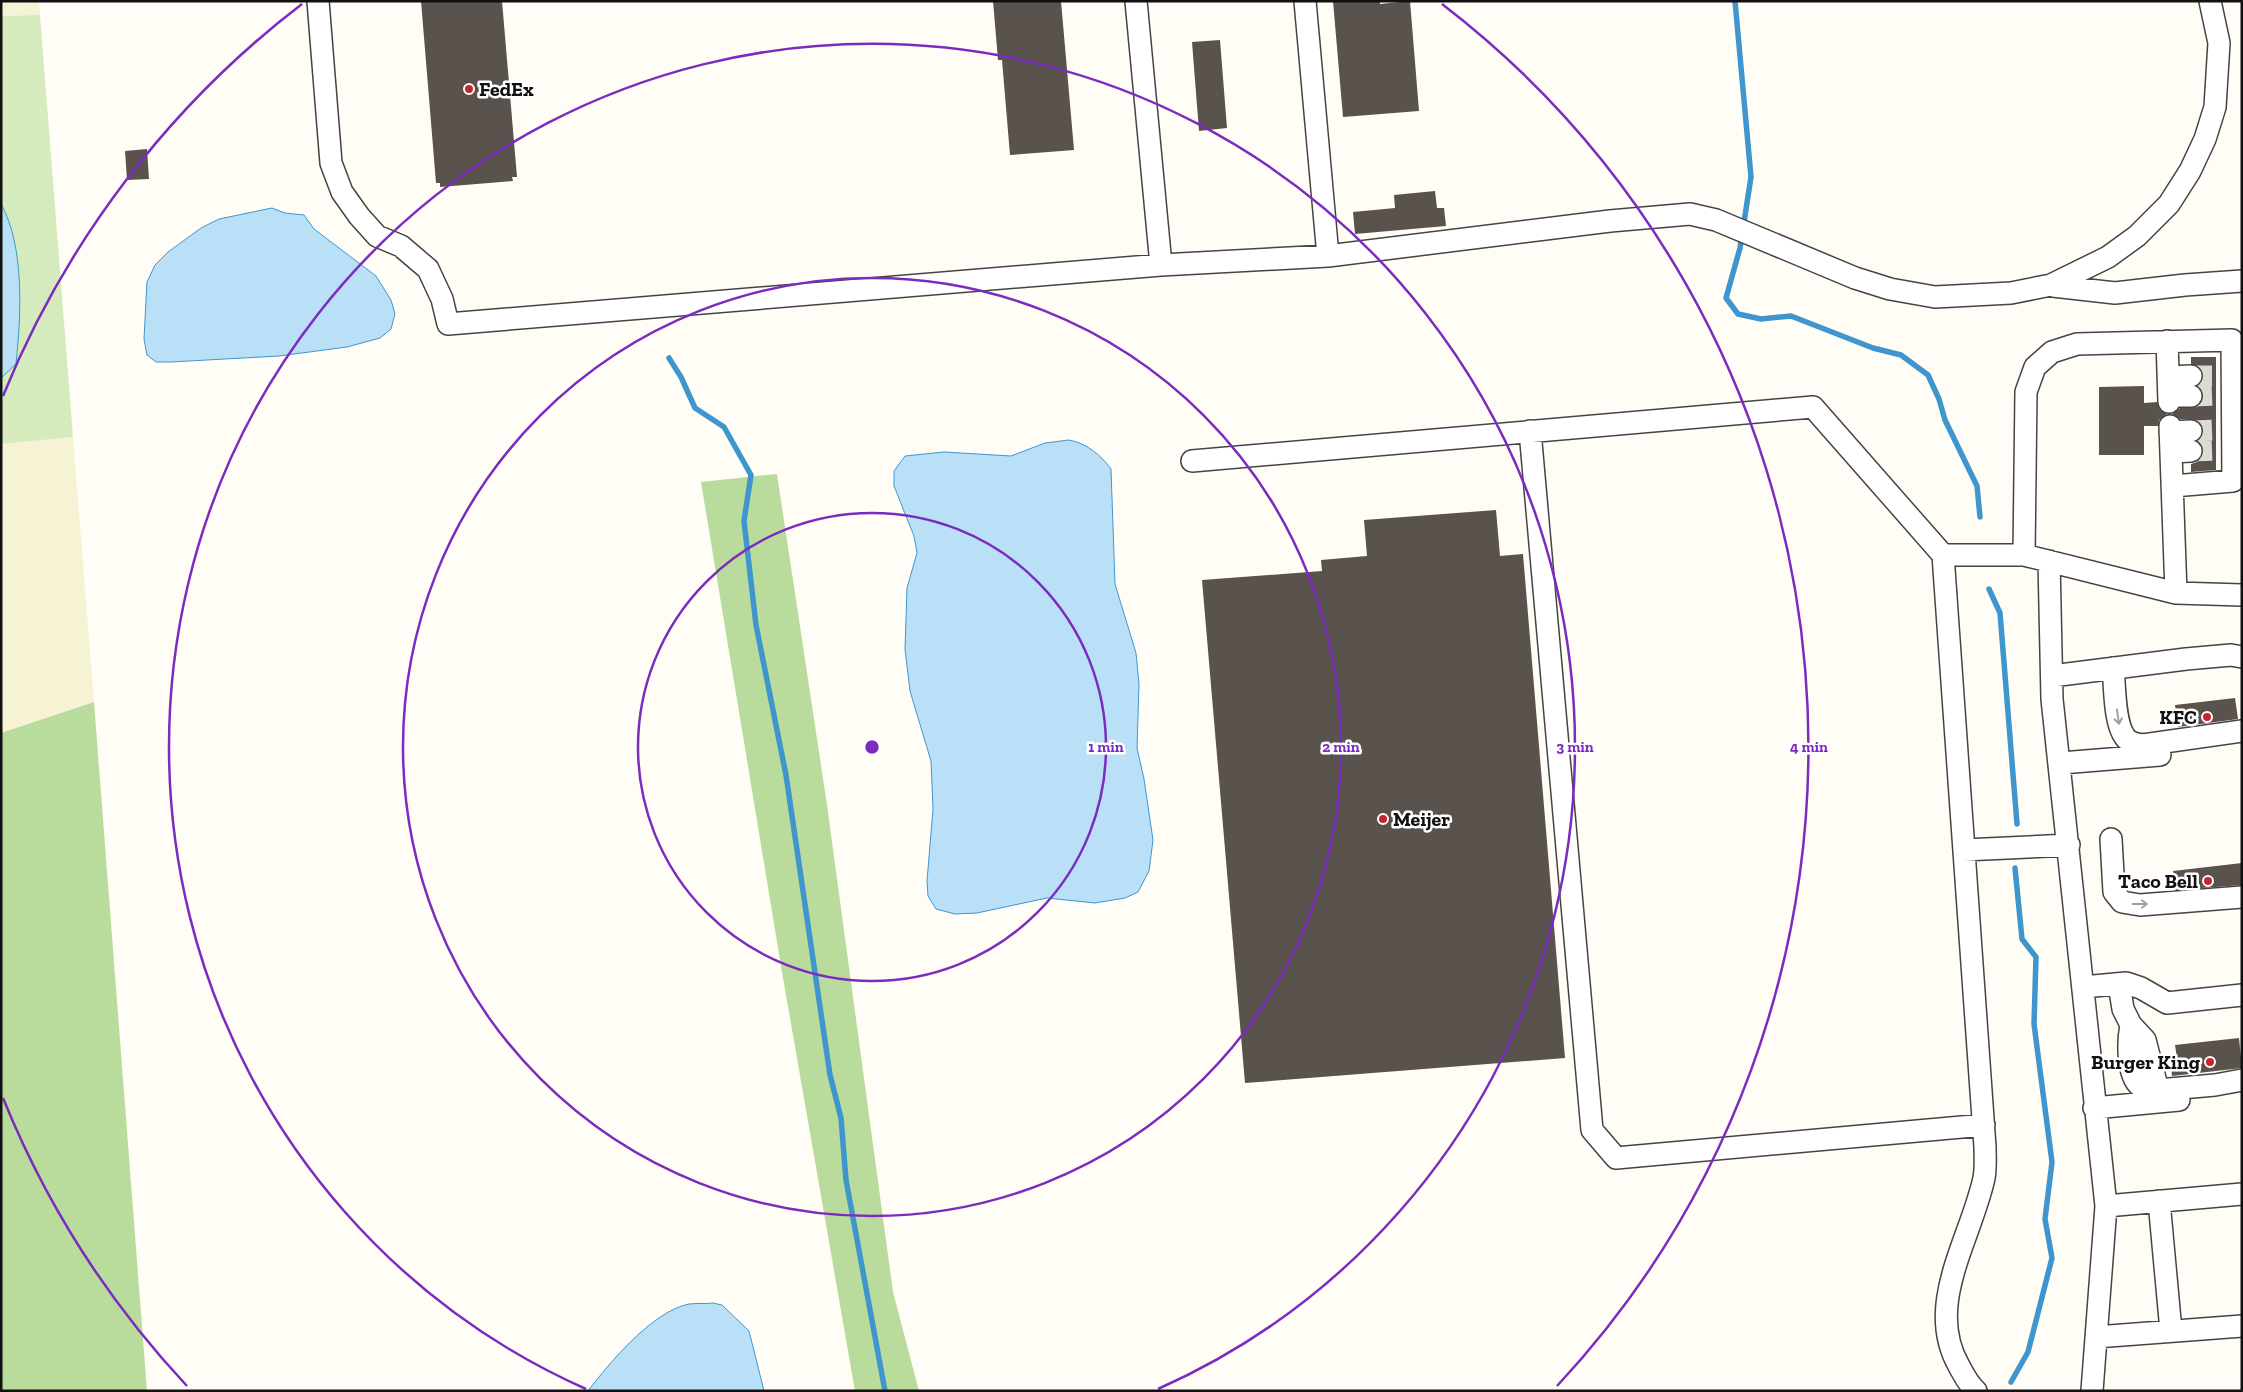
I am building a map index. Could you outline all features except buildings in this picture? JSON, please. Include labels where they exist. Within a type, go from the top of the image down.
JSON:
[{"type":"lane","points":[[318,1],[332,163],[342,192],[359,216],[377,236],[401,246],[428,269],[442,299],[448,324],[1161,265],[1328,256],[1610,221],[1690,214],[1730,226],[1855,278],[1890,289],[1934,297],[2003,294],[2051,285],[2108,257],[2137,236],[2169,204],[2190,171],[2205,139],[2215,107],[2219,43],[2210,1]]},
{"type":"lane","points":[[1136,1],[1161,265]]},
{"type":"lane","points":[[1305,1],[1328,256]]},
{"type":"lane","points":[[2051,285],[2115,293],[2185,284],[2242,281]]},
{"type":"lane","points":[[2024,555],[2026,392],[2035,367],[2052,352],[2077,344],[2232,340],[2224,385],[2225,440],[2233,481],[2173,486]]},
{"type":"lane","points":[[2167,341],[2169,392],[2191,386]]},
{"type":"lane","points":[[1192,461],[1813,407],[1943,555],[1984,1125],[1984,1177],[1955,1267],[1946,1308],[1950,1351],[1970,1386],[1976,1391]]},
{"type":"lane","points":[[1530,432],[1592,1130],[1616,1158],[1984,1125]]},
{"type":"lane","points":[[2176,593],[2173,486],[2179,438]]},
{"type":"lane","points":[[1943,555],[2024,555],[2176,593],[2242,595]]},
{"type":"lane","points":[[2049,561],[2052,698],[2061,763],[2094,1108],[2106,1206],[2092,1391]]},
{"type":"lane","points":[[2052,676],[2231,655],[2242,658]]},
{"type":"lane","points":[[2113,668],[2119,725],[2125,738],[2132,743],[2143,745],[2241,740]]},
{"type":"lane","points":[[2061,763],[2156,755],[2241,740]]},
{"type":"lane","points":[[2110,839],[2114,892],[2122,902],[2140,905],[2242,896]]},
{"type":"lane","points":[[1964,850],[2069,845]]},
{"type":"lane","points":[[2083,988],[2126,983],[2140,988],[2167,1003],[2242,995]]},
{"type":"lane","points":[[2119,984],[2123,1009],[2131,1025],[2145,1040],[2158,1090],[2215,1085],[2242,1080]]},
{"type":"lane","points":[[2094,1108],[2242,1094]]},
{"type":"lane","points":[[2106,1206],[2242,1194]]},
{"type":"lane","points":[[2159,1201],[2171,1332]]},
{"type":"lane","points":[[2096,1337],[2242,1326]]},
{"type":"shaded area","points":[[1,1],[39,1],[40,15],[1,16]]},
{"type":"shaded area","points":[[73,437],[94,702],[1,733],[1,444]]},
{"type":"green space","points":[[40,15],[73,437],[1,444],[1,378],[16,364],[20,304],[18,261],[9,221],[1,204],[1,16]]},
{"type":"green space","points":[[777,474],[827,805],[893,1292],[919,1391],[855,1391],[782,972],[701,482]]},
{"type":"green space","points":[[94,702],[147,1391],[1,1391],[1,733]]},
{"type":"water","points":[[1,204],[9,221],[18,261],[20,304],[16,364],[1,378]]},
{"type":"water","points":[[272,208],[285,213],[304,215],[314,229],[376,276],[391,300],[395,314],[391,329],[380,338],[347,347],[279,356],[156,362],[147,355],[144,339],[147,282],[155,265],[168,252],[201,228],[219,219]]},
{"type":"water","points":[[1069,440],[1093,450],[1111,469],[1115,584],[1136,653],[1139,684],[1137,748],[1144,779],[1153,840],[1149,871],[1138,892],[1125,898],[1095,903],[1047,898],[977,913],[955,914],[936,909],[928,896],[927,881],[933,809],[931,761],[910,691],[905,649],[907,588],[917,553],[914,536],[894,486],[894,471],[905,456],[944,452],[1011,456],[1045,443]]},
{"type":"water","points":[[713,1303],[722,1305],[749,1331],[764,1391],[588,1391],[633,1339],[661,1316],[689,1304]]},
{"type":"waterway","points":[[1735,1],[1751,177],[1740,248],[1726,298],[1738,314],[1761,319],[1791,316],[1873,348],[1901,355],[1928,375],[1939,399],[1945,420],[1977,486],[1980,517]]},
{"type":"waterway","points":[[669,358],[681,377],[695,408],[724,427],[751,475],[744,521],[756,625],[786,775],[830,1075],[841,1118],[846,1180],[885,1391]]},
{"type":"waterway","points":[[1989,589],[2000,613],[2017,824]]},
{"type":"waterway","points":[[2011,1382],[2028,1352],[2052,1258],[2045,1219],[2052,1162],[2034,1024],[2036,957],[2022,939],[2015,868]]},
{"type":"tunnel","points":[[2191,376],[2216,376]]},
{"type":"tunnel","points":[[2191,396],[2216,395]]},
{"type":"tunnel","points":[[2191,431],[2216,430]]},
{"type":"tunnel","points":[[2191,451],[2216,450]]},
{"type":"place","name":"FedEx","points":[[469,89]]},
{"type":"place","name":"KFC","points":[[2207,717]]},
{"type":"place","name":"Meijer","points":[[1383,819]]},
{"type":"place","name":"Taco Bell","points":[[2208,881]]},
{"type":"place","name":"Burger King","points":[[2210,1062]]}]
